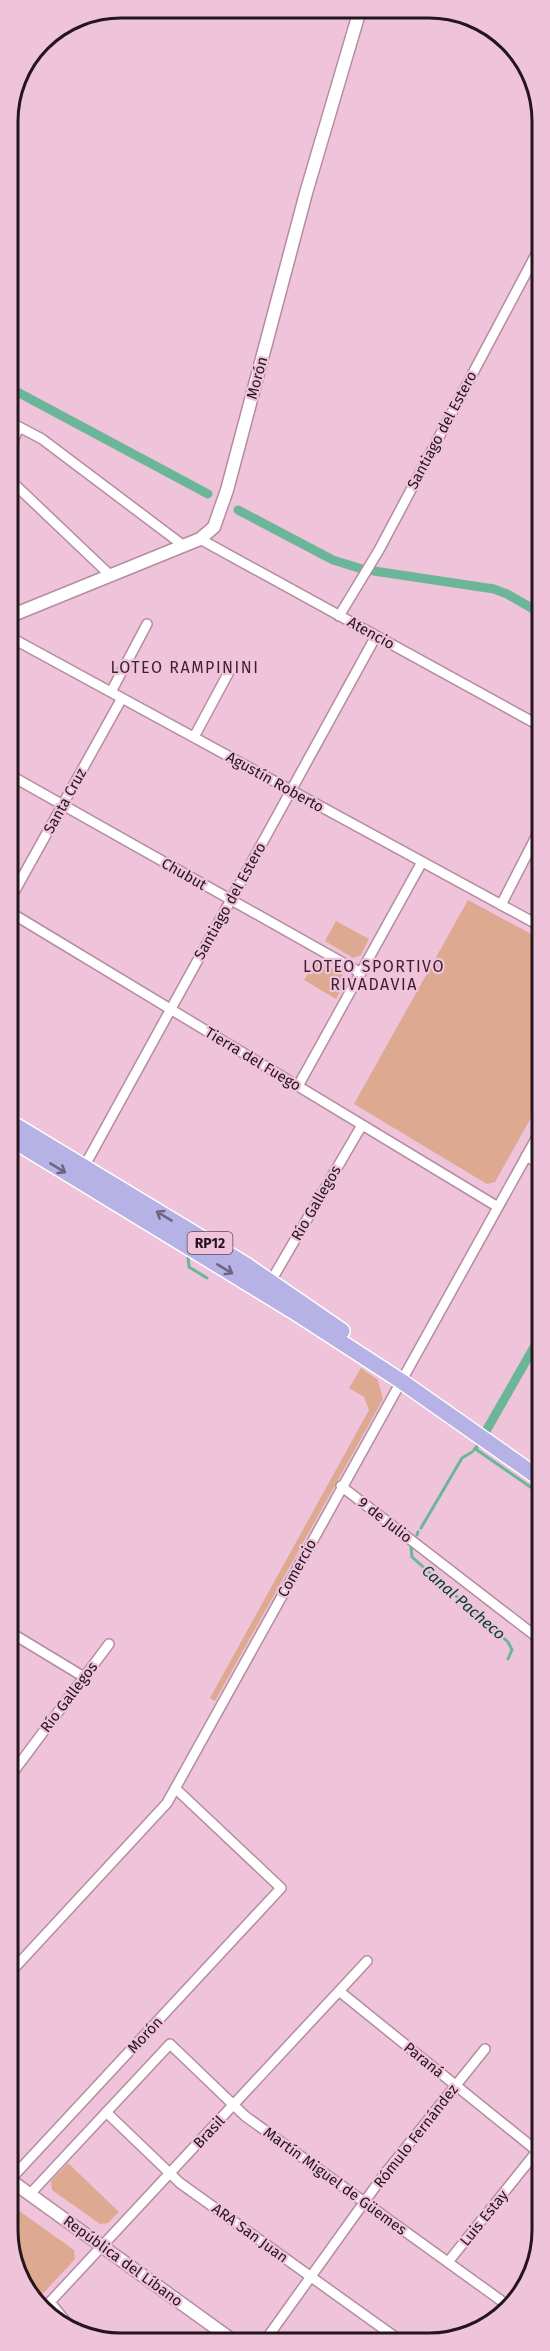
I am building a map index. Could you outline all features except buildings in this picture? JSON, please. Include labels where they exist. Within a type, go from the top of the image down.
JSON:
[{"type":"main road","name":"RP12","points":[[18,1127],[271,1281],[372,1354],[401,1381]]},
{"type":"main road","name":"RP12","points":[[18,1143],[267,1294],[401,1381],[532,1473]]},
{"type":"street","name":"Morón","points":[[18,613],[200,539],[214,527],[227,490],[306,193],[358,18]]},
{"type":"street","name":"Santiago del Estero","points":[[339,616],[379,550],[532,262]]},
{"type":"street","points":[[19,427],[42,439],[184,546]]},
{"type":"street","points":[[18,488],[110,575]]},
{"type":"street","name":"Atencio","points":[[200,539],[532,722]]},
{"type":"street","points":[[111,692],[147,624]]},
{"type":"street","name":"Santiago del Estero","points":[[84,1167],[376,636]]},
{"type":"street","name":"Agustín Roberto","points":[[18,641],[532,922]]},
{"type":"street","points":[[194,737],[230,670]]},
{"type":"street","name":"Santa Cruz","points":[[18,885],[122,698]]},
{"type":"street","name":"Chubut","points":[[18,780],[361,973]]},
{"type":"street","points":[[501,905],[532,845]]},
{"type":"street","points":[[298,1086],[422,862]]},
{"type":"street","name":"Tierra del Fuego","points":[[18,917],[498,1207]]},
{"type":"street","name":"Río Gallegos","points":[[271,1281],[362,1125]]},
{"type":"street","name":"Comercio","points":[[18,1965],[167,1803],[532,1146]]},
{"type":"street","points":[[526,1156],[532,1159]]},
{"type":"street","name":"9 de Julio","points":[[341,1486],[532,1633]]},
{"type":"street","points":[[18,1637],[84,1677]]},
{"type":"street","name":"Río Gallegos","points":[[18,1766],[109,1644]]},
{"type":"street","name":"Morón","points":[[18,2171],[281,1888],[175,1788]]},
{"type":"street","name":"Brasil","points":[[57,2310],[50,2302],[367,1961]]},
{"type":"street","name":"Paraná","points":[[339,1991],[456,2085],[532,2142]]},
{"type":"street","name":"Morón","points":[[30,2194],[170,2044]]},
{"type":"street","name":"Martín Miguel de Güemes","points":[[170,2044],[233,2105],[502,2302]]},
{"type":"street","name":"Rómulo Fernández","points":[[271,2333],[364,2202],[485,2049]]},
{"type":"street","name":"ARA San Juan","points":[[106,2112],[170,2173],[389,2333]]},
{"type":"street","name":"Luis Estay","points":[[448,2262],[532,2158]]},
{"type":"street","name":"República del Líbano","points":[[18,2187],[223,2333]]},
{"type":"shaded area","points":[[468,900],[532,935],[532,1116],[495,1182],[487,1184],[354,1104]]},
{"type":"shaded area","points":[[336,921],[369,939],[361,955],[353,958],[325,941]]},
{"type":"shaded area","points":[[316,960],[343,975],[345,982],[336,999],[304,980]]},
{"type":"shaded area","points":[[361,1368],[378,1380],[383,1399],[215,1701],[210,1698],[369,1410],[364,1397],[349,1388]]},
{"type":"shaded area","points":[[68,2163],[119,2212],[108,2223],[100,2224],[52,2190],[51,2181]]},
{"type":"shaded area","points":[[18,2210],[74,2250],[75,2259],[42,2295],[32,2282],[22,2257],[19,2244]]},
{"type":"waterway","points":[[18,392],[208,494]]},
{"type":"waterway","points":[[238,510],[333,560],[362,569]]},
{"type":"waterway","points":[[374,571],[494,589],[532,608]]},
{"type":"waterway","points":[[188,1257],[189,1267],[207,1278]]},
{"type":"waterway","points":[[486,1431],[532,1350]]},
{"type":"waterway","points":[[474,1450],[477,1446],[477,1450],[532,1488]]},
{"type":"waterway","name":"Canal Pacheco","points":[[421,1528],[462,1458],[472,1452]]},
{"type":"waterway","name":"Canal Pacheco","points":[[411,1547],[412,1557],[508,1642],[512,1650],[508,1659]]},
{"type":"district","name":"LOTEO RAMPININI","points":[[185,667]]},
{"type":"district","name":"LOTEO SPORTIVO RIVADAVIA","points":[[374,975]]}]
